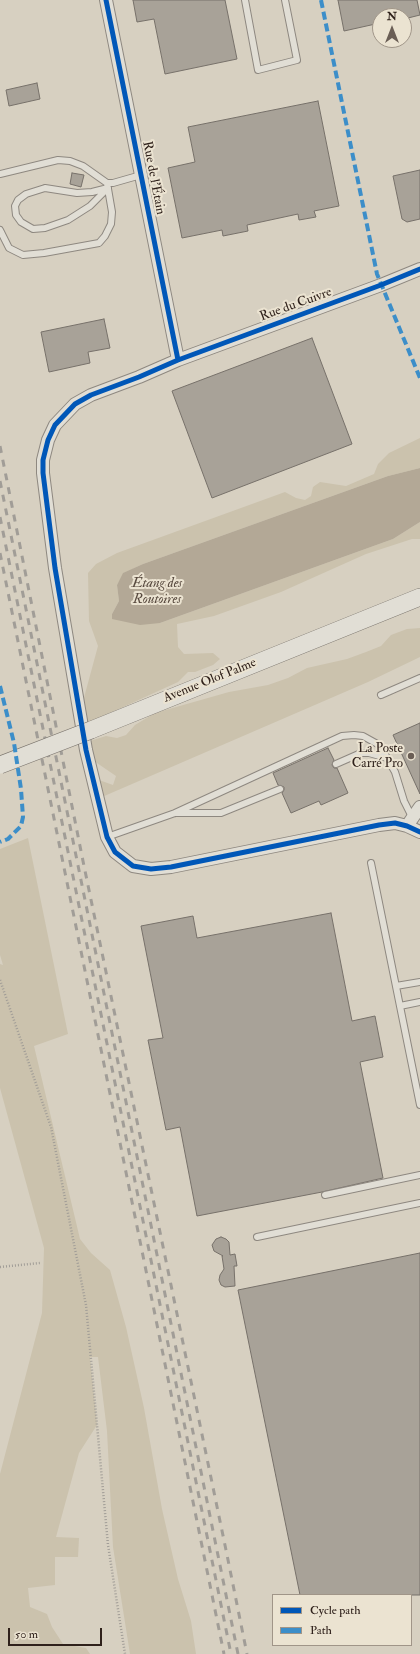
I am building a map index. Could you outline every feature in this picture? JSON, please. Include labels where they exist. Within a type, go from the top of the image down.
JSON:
[{"type":"main road","name":"Avenue Olof Palme","points":[[0,765],[91,730],[420,596]]},
{"type":"street","name":"Rue de l'Étain","points":[[106,0],[178,360]]},
{"type":"street","name":"Rue du Cuivre","points":[[420,268],[381,285],[178,360],[139,377],[91,395],[75,404],[55,425],[48,440],[43,460],[43,473],[56,576],[86,750],[107,837],[115,852],[133,866],[151,869],[171,867],[379,825],[410,822],[420,832]]},
{"type":"street","points":[[410,822],[420,807]]},
{"type":"lane","points":[[245,0],[258,70],[297,60],[285,0]]},
{"type":"lane","points":[[0,174],[58,160],[70,161],[83,166],[107,186],[112,212],[111,224],[105,236],[98,243],[44,253],[23,255],[9,248],[0,230]]},
{"type":"lane","points":[[107,186],[90,206],[68,220],[46,228],[33,229],[21,222],[16,215],[15,206],[18,200],[26,194],[45,188],[77,193],[92,192],[113,183],[141,175]]},
{"type":"lane","points":[[381,695],[420,678]]},
{"type":"lane","points":[[107,837],[175,813],[342,736],[354,735],[363,736],[380,746],[395,772],[410,822]]},
{"type":"lane","points":[[336,764],[361,753],[369,753],[387,758]]},
{"type":"lane","points":[[175,813],[221,813],[280,788]]},
{"type":"lane","points":[[371,863],[420,1105]]},
{"type":"lane","points":[[396,986],[420,982]]},
{"type":"lane","points":[[400,1006],[420,1002]]},
{"type":"lane","points":[[325,1195],[420,1175]]},
{"type":"lane","points":[[258,1237],[420,1204]]},
{"type":"path","points":[[0,980],[51,1127],[84,1297],[108,1545],[125,1654]]},
{"type":"path","points":[[0,1267],[40,1263]]},
{"type":"shaded area","points":[[420,438],[420,468],[388,476],[143,564],[124,573],[117,585],[119,601],[112,614],[160,623],[393,539],[420,522],[420,539],[412,539],[366,554],[281,592],[214,616],[177,624],[178,647],[184,654],[213,653],[220,659],[213,665],[195,672],[188,672],[178,682],[86,724],[82,705],[98,646],[89,621],[88,573],[96,564],[117,553],[285,492],[296,498],[305,500],[311,496],[313,487],[320,482],[346,486],[374,474],[378,464],[389,453]]},
{"type":"shaded area","points":[[420,628],[420,657],[368,682],[102,797],[99,780],[113,785],[116,776],[94,761],[90,741],[106,736],[117,738],[126,735],[135,725],[155,713],[229,692],[268,685],[288,678],[307,668],[347,659],[381,646],[391,635],[407,629]]},
{"type":"shaded area","points":[[28,838],[68,1034],[34,1046],[80,1239],[91,1253],[110,1270],[126,1327],[144,1408],[162,1509],[178,1579],[191,1621],[196,1654],[130,1654],[113,1547],[107,1431],[98,1357],[90,1357],[97,1425],[79,1453],[56,1537],[79,1538],[78,1557],[55,1557],[55,1585],[28,1588],[30,1607],[47,1614],[52,1627],[63,1644],[86,1648],[90,1654],[0,1654],[0,1474],[42,1313],[44,1248],[0,1088],[0,964],[3,965],[0,955],[0,849]]},
{"type":"water","name":"Étang des Routoires","points":[[420,468],[420,522],[393,539],[160,623],[140,625],[112,619],[112,614],[119,601],[117,585],[123,573],[143,564],[388,476]]},
{"type":"building","points":[[133,0],[225,0],[237,59],[165,74],[154,19],[137,22]]},
{"type":"building","points":[[338,0],[417,0],[420,15],[412,17],[412,8],[372,8],[372,25],[344,31]]},
{"type":"building","points":[[37,83],[40,99],[9,106],[6,90]]},
{"type":"building","points":[[318,101],[339,206],[314,211],[316,217],[299,220],[298,214],[247,225],[248,231],[223,236],[222,230],[182,238],[168,168],[195,162],[188,127]]},
{"type":"building","points":[[420,170],[420,219],[407,222],[402,219],[393,176]]},
{"type":"building","points":[[72,173],[84,175],[81,187],[70,184]]},
{"type":"building","points":[[104,319],[110,348],[88,352],[90,363],[49,372],[41,332]]},
{"type":"building","points":[[312,338],[352,444],[212,498],[172,391]]},
{"type":"building","name":"La Poste Carré Pro","points":[[420,723],[420,794],[393,735]]},
{"type":"building","points":[[328,748],[334,760],[332,765],[334,768],[337,768],[348,793],[321,805],[319,801],[291,813],[282,793],[284,787],[278,785],[273,773]]},
{"type":"building","points":[[331,913],[352,1021],[375,1016],[383,1057],[360,1062],[383,1178],[322,1192],[197,1216],[180,1127],[166,1130],[148,1040],[163,1038],[141,926],[193,916],[197,938]]},
{"type":"building","points":[[221,1237],[229,1242],[230,1255],[235,1254],[237,1266],[234,1266],[235,1286],[225,1287],[221,1285],[219,1280],[224,1269],[223,1256],[214,1251],[212,1245],[216,1239]]},
{"type":"building","points":[[420,1253],[420,1595],[300,1594],[238,1290]]},
{"type":"railway","points":[[0,446],[84,866],[247,1654]]},
{"type":"railway","points":[[0,481],[238,1654]]},
{"type":"railway","points":[[0,517],[231,1654]]},
{"type":"railway","points":[[0,553],[224,1654]]},
{"type":"marked path","points":[[321,0],[377,274],[420,378]]},
{"type":"marked path","points":[[0,686],[14,743],[21,789],[23,817],[21,826],[8,839],[0,842]]},
{"type":"cycle path","points":[[106,0],[178,360]]},
{"type":"cycle path","points":[[420,269],[381,285],[178,360],[139,377],[91,395],[75,404],[55,425],[48,440],[43,460],[43,473],[55,568],[86,750],[107,837],[115,852],[133,866],[151,869],[171,867],[379,825],[395,823],[407,826],[420,832]]},
{"type":"place","name":"La Poste Carré Pro","points":[[411,756]]}]
